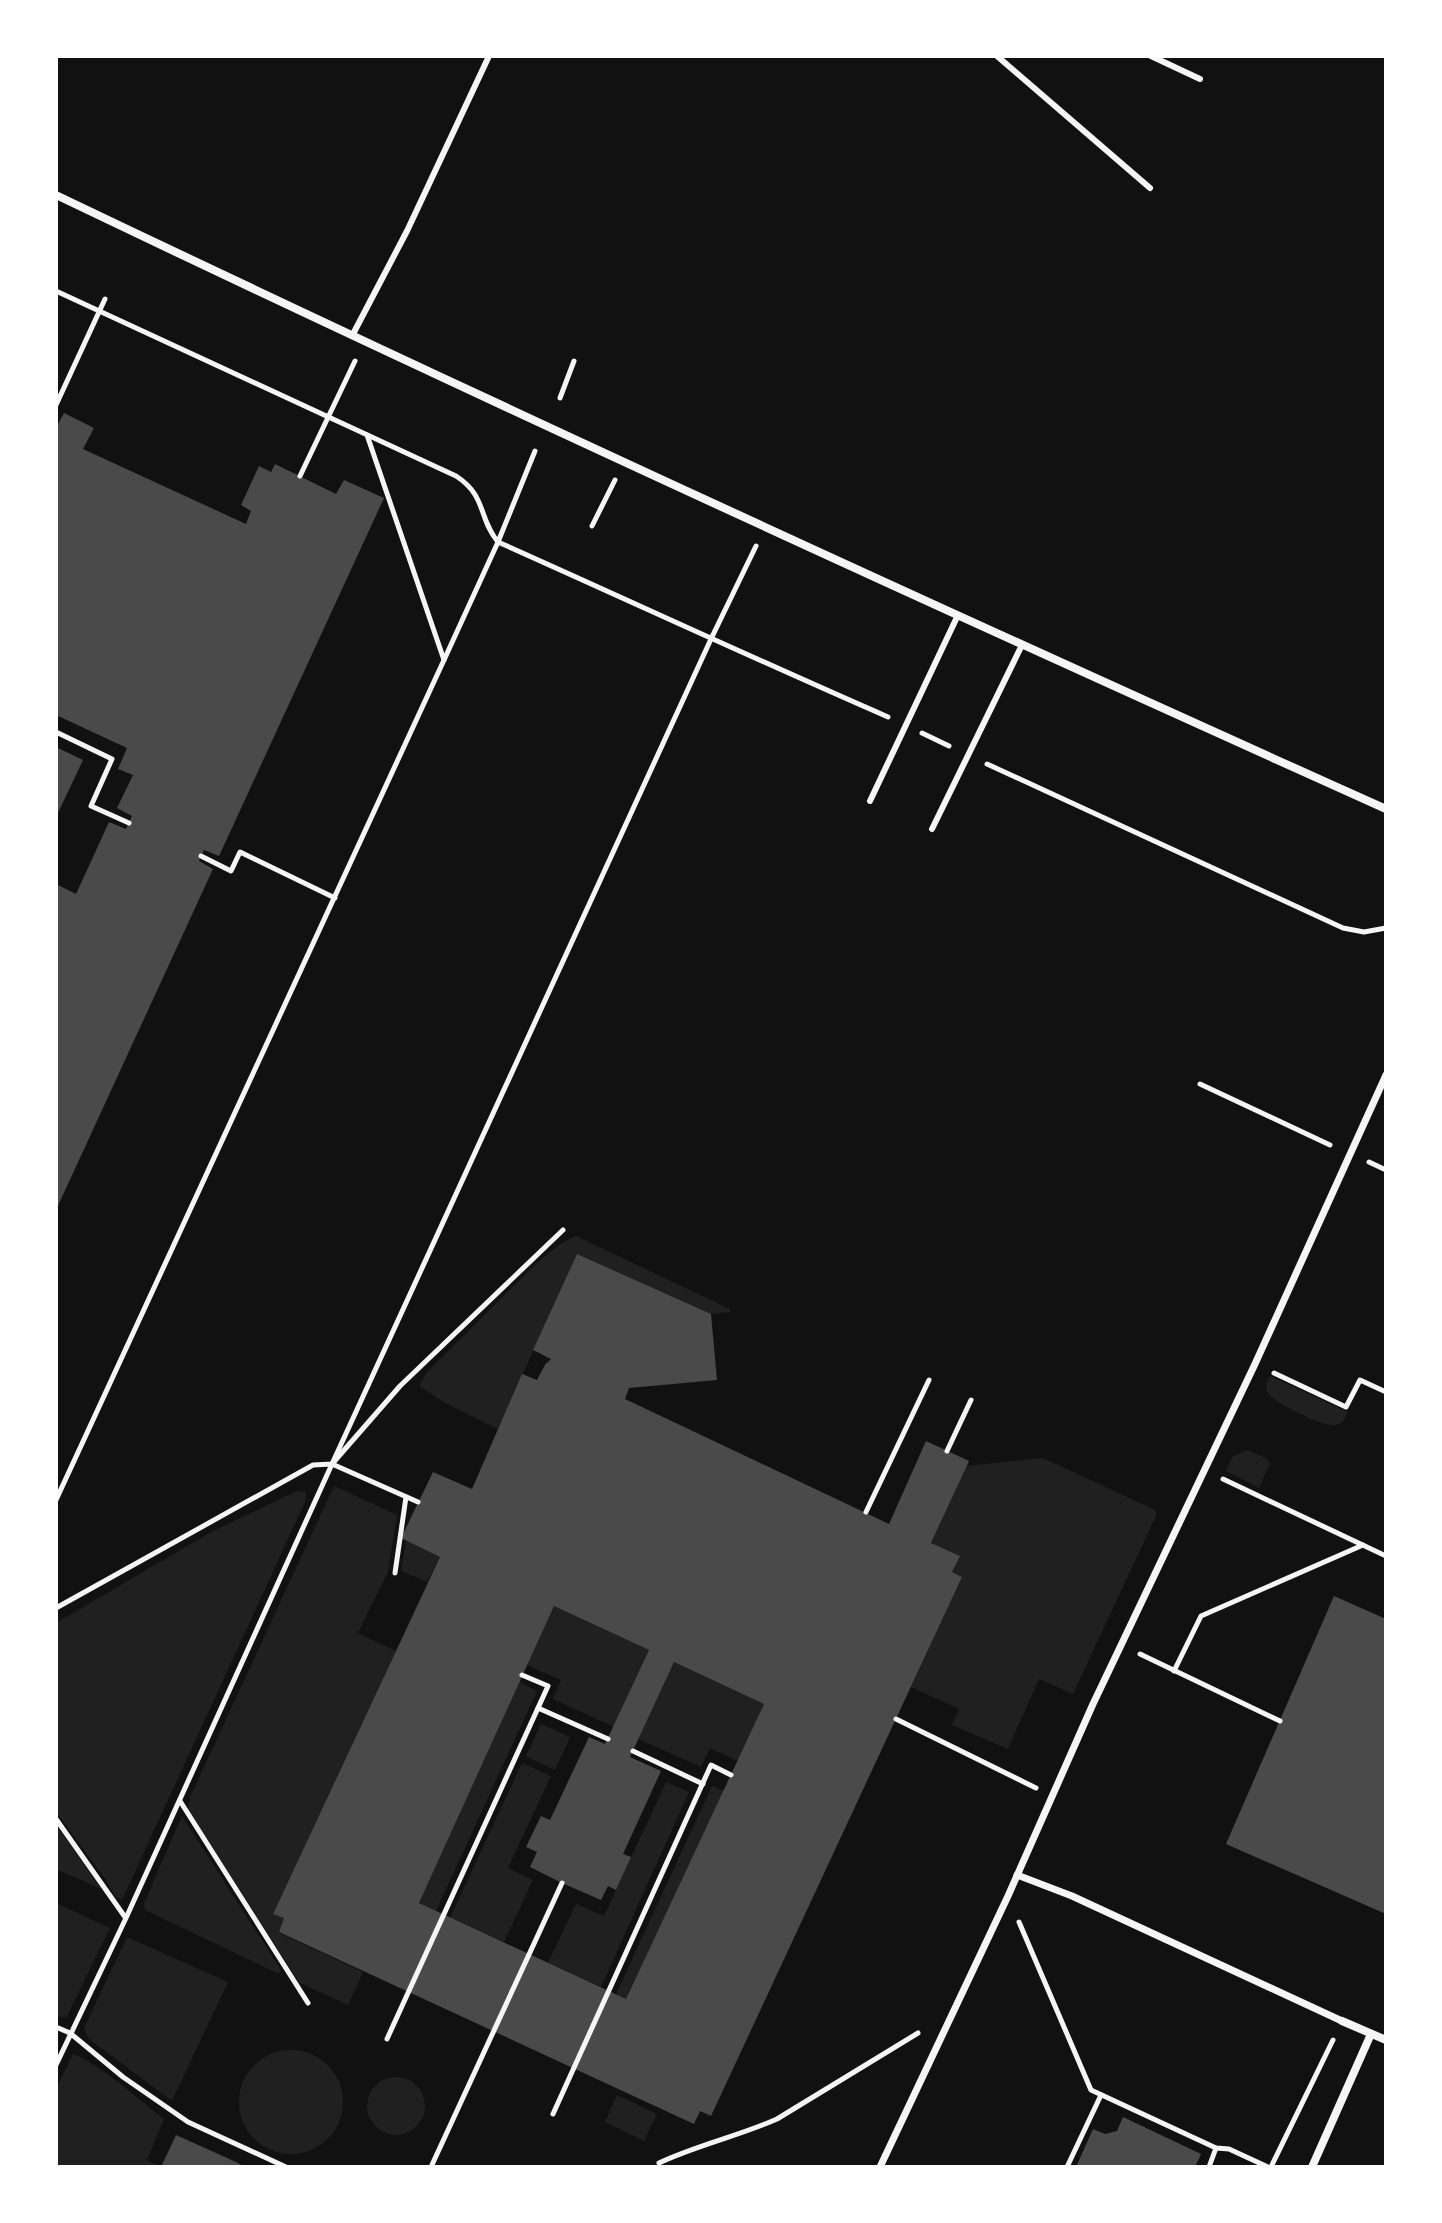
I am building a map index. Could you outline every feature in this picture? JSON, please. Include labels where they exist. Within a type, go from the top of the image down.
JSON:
[{"type":"street","points":[[56,195],[352,337],[1386,809]]},
{"type":"street","points":[[880,2167],[1008,1896],[1121,1645],[1255,1364],[1386,1075]]},
{"type":"street","points":[[1017,1875],[1072,1896],[1386,2040]]},
{"type":"street","points":[[1312,2167],[1371,2034]]},
{"type":"lane","points":[[352,337],[409,227],[489,56]]},
{"type":"lane","points":[[997,56],[1150,188]]},
{"type":"lane","points":[[1151,56],[1200,79]]},
{"type":"lane","points":[[870,801],[958,615]]},
{"type":"lane","points":[[932,829],[1022,645]]},
{"type":"path","points":[[56,291],[442,468],[466,482],[477,494],[490,532],[498,542],[905,725],[1343,928],[1364,932],[1386,928]]},
{"type":"path","points":[[56,405],[105,299]]},
{"type":"path","points":[[300,476],[365,343]]},
{"type":"path","points":[[560,398],[574,361]]},
{"type":"path","points":[[366,434],[444,660]]},
{"type":"path","points":[[56,1500],[498,542],[535,451]]},
{"type":"path","points":[[592,526],[623,462]]},
{"type":"path","points":[[56,2065],[711,639],[766,528]]},
{"type":"path","points":[[56,732],[112,759],[91,806],[129,823]]},
{"type":"path","points":[[201,856],[231,871],[240,852],[335,898]]},
{"type":"path","points":[[1200,1084],[1350,1154]]},
{"type":"path","points":[[332,1464],[400,1386],[563,1230]]},
{"type":"path","points":[[1255,1364],[1346,1407],[1360,1380],[1386,1392]]},
{"type":"path","points":[[866,1512],[929,1380]]},
{"type":"path","points":[[947,1451],[971,1400]]},
{"type":"path","points":[[56,1608],[313,1465],[332,1464],[418,1502]]},
{"type":"path","points":[[1204,1470],[1386,1556]]},
{"type":"path","points":[[395,1573],[406,1497]]},
{"type":"path","points":[[1174,1671],[1201,1616],[1363,1545]]},
{"type":"path","points":[[1121,1645],[1280,1721]]},
{"type":"path","points":[[387,2039],[548,1686],[522,1675]]},
{"type":"path","points":[[538,1708],[608,1739]]},
{"type":"path","points":[[896,1719],[1051,1795]]},
{"type":"path","points":[[633,1751],[703,1784]]},
{"type":"path","points":[[553,2114],[711,1765],[731,1775]]},
{"type":"path","points":[[180,1800],[308,2003]]},
{"type":"path","points":[[56,1819],[126,1918]]},
{"type":"path","points":[[431,2167],[562,1883]]},
{"type":"path","points":[[1008,1896],[1091,2090],[1216,2148],[1229,2149],[1269,2167],[1342,2021]]},
{"type":"path","points":[[659,2163],[777,2119],[927,2027]]},
{"type":"path","points":[[57,2029],[70,2033],[123,2077],[188,2122],[286,2167]]},
{"type":"path","points":[[1067,2167],[1101,2095]]},
{"type":"path","points":[[1209,2167],[1216,2148]]},
{"type":"shaded area","points":[[576,1236],[730,1309],[730,1312],[711,1314],[577,1254],[498,1429],[445,1403],[419,1386],[427,1372],[534,1266],[559,1245]]},
{"type":"shaded area","points":[[1270,1376],[1348,1412],[1345,1418],[1338,1424],[1330,1425],[1289,1408],[1268,1393],[1266,1387]]},
{"type":"shaded area","points":[[1247,1450],[1270,1463],[1259,1488],[1226,1471],[1233,1456]]},
{"type":"shaded area","points":[[1043,1458],[1153,1509],[1156,1516],[1073,1694],[1039,1679],[1008,1749],[952,1725],[959,1709],[911,1687],[962,1577],[952,1572],[959,1556],[931,1543],[966,1466]]},
{"type":"shaded area","points":[[334,1486],[397,1515],[388,1572],[358,1633],[396,1651],[273,1914],[284,1918],[279,1933],[363,1972],[348,2005],[300,1983],[188,1809],[190,1797]]},
{"type":"shaded area","points":[[297,1491],[305,1492],[305,1502],[122,1900],[115,1896],[56,1812],[56,1623],[213,1531]]},
{"type":"shaded area","points":[[406,1540],[440,1557],[427,1582],[401,1571]]},
{"type":"shaded area","points":[[554,1606],[649,1650],[614,1727],[553,1699],[561,1680],[527,1665]]},
{"type":"shaded area","points":[[674,1662],[764,1704],[738,1761],[710,1748],[701,1767],[638,1739]]},
{"type":"shaded area","points":[[519,1682],[537,1691],[436,1911],[419,1903]]},
{"type":"shaded area","points":[[541,1724],[570,1737],[555,1770],[526,1756]]},
{"type":"shaded area","points":[[522,1763],[551,1776],[508,1868],[533,1880],[504,1942],[450,1918]]},
{"type":"shaded area","points":[[666,1782],[689,1792],[601,1987],[548,1963],[576,1904],[604,1916]]},
{"type":"shaded area","points":[[712,1786],[724,1791],[626,1999],[616,1994]]},
{"type":"shaded area","points":[[182,1816],[279,1967],[279,1974],[145,1910],[144,1903]]},
{"type":"shaded area","points":[[56,1825],[101,1889],[56,1869]]},
{"type":"shaded area","points":[[56,1903],[110,1928],[66,2018],[56,2016]]},
{"type":"shaded area","points":[[127,1937],[228,1982],[172,2101],[89,2039],[84,2030]]},
{"type":"shaded area","points":[[291,2050],[311,2054],[328,2065],[339,2082],[343,2102],[339,2122],[328,2139],[311,2150],[291,2154],[271,2150],[254,2139],[243,2122],[239,2102],[243,2082],[254,2065],[271,2054]]},
{"type":"shaded area","points":[[73,2054],[107,2074],[164,2119],[147,2160],[161,2167],[56,2167],[56,2089]]},
{"type":"shaded area","points":[[396,2077],[407,2079],[416,2086],[423,2095],[423,2117],[416,2126],[407,2133],[396,2135],[385,2133],[376,2126],[369,2117],[367,2106],[369,2095],[376,2086],[385,2079]]},
{"type":"shaded area","points":[[617,2095],[657,2114],[644,2141],[605,2122]]},
{"type":"building","points":[[64,413],[94,428],[83,449],[246,524],[251,511],[241,505],[259,466],[271,472],[275,464],[336,494],[344,480],[384,498],[219,856],[204,850],[201,856],[199,861],[213,869],[56,1210],[56,884],[76,894],[109,822],[126,829],[132,816],[117,808],[133,775],[118,769],[127,748],[56,715],[56,428]]},
{"type":"building","points":[[56,747],[83,760],[56,817]]},
{"type":"building","points":[[577,1254],[711,1314],[717,1380],[629,1388],[625,1399],[889,1524],[926,1441],[969,1461],[931,1543],[960,1556],[952,1572],[962,1577],[711,2116],[700,2111],[694,2124],[279,1932],[284,1918],[273,1914],[440,1557],[401,1538],[433,1472],[472,1489],[522,1374],[537,1380],[551,1359],[533,1350]],"holes":[[[554,1606],[649,1650],[605,1744],[589,1737],[550,1820],[541,1816],[526,1847],[537,1852],[530,1867],[562,1883],[601,1900],[608,1886],[616,1890],[631,1857],[623,1854],[661,1771],[630,1757],[674,1662],[764,1704],[626,1999],[419,1903]]]},
{"type":"building","points":[[1334,1596],[1386,1619],[1386,1914],[1226,1844]]},
{"type":"building","points":[[1123,2117],[1201,2154],[1195,2167],[1076,2167],[1093,2129],[1105,2134],[1117,2131]]},
{"type":"building","points":[[176,2135],[236,2162],[245,2167],[161,2167]]}]
